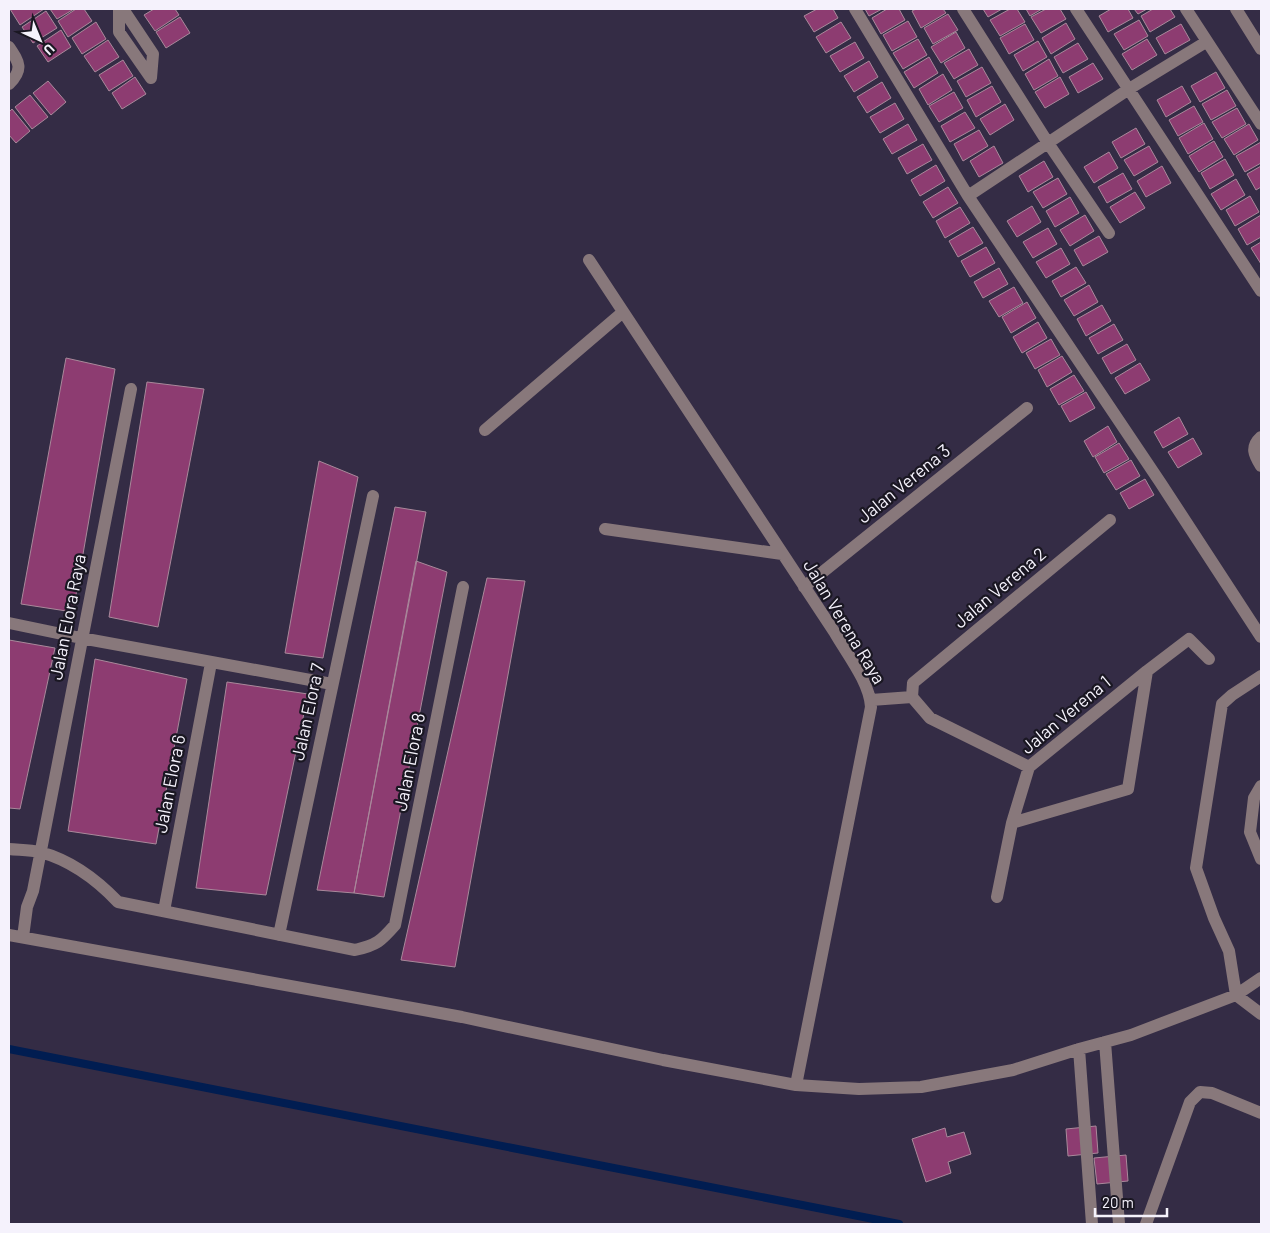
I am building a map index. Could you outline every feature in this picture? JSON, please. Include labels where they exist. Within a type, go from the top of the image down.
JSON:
[{"type":"street","points":[[119,9],[119,32],[151,78],[153,54],[124,9]]},
{"type":"street","points":[[855,9],[968,196],[1160,482],[1261,637]]},
{"type":"street","points":[[963,9],[1048,143],[1109,233]]},
{"type":"street","points":[[1076,9],[1261,291]]},
{"type":"street","points":[[1186,9],[1261,124]]},
{"type":"street","points":[[1236,9],[1261,49]]},
{"type":"street","points":[[968,196],[1129,89],[1206,42]]},
{"type":"street","points":[[9,46],[18,60],[19,70],[9,84]]},
{"type":"street","name":"Jalan Verena Raya","points":[[589,260],[840,641],[863,681],[871,700],[872,707],[796,1085]]},
{"type":"street","points":[[485,430],[623,312]]},
{"type":"street","name":"Jalan Elora Raya","points":[[23,937],[131,389]]},
{"type":"street","name":"Jalan Verena 3","points":[[804,587],[1027,408]]},
{"type":"street","points":[[1261,437],[1257,440],[1254,448],[1254,455],[1261,466]]},
{"type":"street","name":"Jalan Elora 7","points":[[279,935],[373,496]]},
{"type":"street","name":"Jalan Verena 2","points":[[912,697],[913,683],[1110,520]]},
{"type":"street","points":[[605,529],[782,554]]},
{"type":"street","name":"Jalan Elora 8","points":[[279,935],[355,950],[371,947],[382,940],[395,925],[463,587]]},
{"type":"street","points":[[9,623],[211,663],[332,684]]},
{"type":"street","name":"Jalan Verena 1","points":[[997,897],[1012,823],[1029,767],[1189,639],[1209,659]]},
{"type":"street","name":"Jalan Elora 6","points":[[164,911],[211,663]]},
{"type":"street","points":[[1012,823],[1128,789],[1147,671]]},
{"type":"street","points":[[1261,676],[1222,704],[1196,868],[1214,918],[1229,951],[1236,995],[1261,1014]]},
{"type":"street","points":[[871,700],[912,697],[930,718],[1029,767]]},
{"type":"street","points":[[1261,786],[1254,798],[1250,832],[1261,859]]},
{"type":"street","points":[[9,849],[40,852],[60,860],[86,874],[118,902],[279,935]]},
{"type":"street","points":[[9,934],[462,1017],[663,1060],[796,1085],[859,1089],[921,1087],[1013,1070],[1079,1049],[1131,1036],[1236,995],[1261,978]]},
{"type":"street","points":[[1105,1042],[1119,1224]]},
{"type":"street","points":[[1079,1049],[1092,1224]]},
{"type":"street","points":[[1146,1224],[1190,1102],[1200,1092],[1212,1093],[1261,1113]]},
{"type":"building","points":[[10,9],[44,9],[20,25]]},
{"type":"building","points":[[50,9],[74,9],[57,19]]},
{"type":"building","points":[[76,9],[84,9],[92,21],[68,37],[58,21]]},
{"type":"building","points":[[154,9],[175,9],[179,15],[155,31],[144,15]]},
{"type":"building","points":[[817,9],[833,9],[838,18],[814,32],[804,16]]},
{"type":"building","points":[[865,9],[882,9],[869,16]]},
{"type":"building","points":[[887,9],[899,9],[905,20],[881,34],[872,18]]},
{"type":"building","points":[[916,9],[943,9],[946,13],[921,28],[912,11]]},
{"type":"building","points":[[983,9],[1002,9],[988,17]]},
{"type":"building","points":[[1010,9],[1017,9],[1025,22],[1000,36],[990,20]]},
{"type":"building","points":[[1026,9],[1042,9],[1030,16]]},
{"type":"building","points":[[1046,9],[1060,9],[1066,19],[1041,33],[1031,17]]},
{"type":"building","points":[[1111,9],[1128,9],[1133,18],[1108,32],[1099,16]]},
{"type":"building","points":[[1134,9],[1147,9],[1138,14]]},
{"type":"building","points":[[1153,9],[1170,9],[1175,17],[1150,32],[1141,16]]},
{"type":"building","points":[[46,11],[57,28],[33,43],[22,27]]},
{"type":"building","points":[[948,14],[958,30],[933,44],[924,28]]},
{"type":"building","points":[[180,17],[190,33],[166,48],[156,32]]},
{"type":"building","points":[[1139,20],[1148,36],[1124,50],[1114,34]]},
{"type":"building","points":[[908,21],[917,37],[892,51],[883,35]]},
{"type":"building","points":[[96,22],[106,39],[82,54],[72,38]]},
{"type":"building","points":[[841,22],[851,38],[826,53],[816,37]]},
{"type":"building","points":[[1066,23],[1075,39],[1051,54],[1042,38]]},
{"type":"building","points":[[1025,24],[1034,40],[1009,54],[1000,38]]},
{"type":"building","points":[[1181,24],[1190,40],[1165,54],[1156,38]]},
{"type":"building","points":[[61,30],[71,47],[48,62],[37,46]]},
{"type":"building","points":[[956,32],[965,48],[941,63],[931,47]]},
{"type":"building","points":[[918,39],[927,55],[903,69],[893,53]]},
{"type":"building","points":[[1147,39],[1157,55],[1132,70],[1122,54]]},
{"type":"building","points":[[108,40],[119,57],[95,72],[84,56]]},
{"type":"building","points":[[1038,41],[1047,57],[1023,71],[1014,55]]},
{"type":"building","points":[[855,42],[864,58],[840,72],[830,56]]},
{"type":"building","points":[[1078,43],[1088,59],[1063,73],[1054,57]]},
{"type":"building","points":[[969,49],[978,65],[954,79],[944,63]]},
{"type":"building","points":[[929,57],[938,73],[914,88],[904,72]]},
{"type":"building","points":[[1049,59],[1058,76],[1034,90],[1025,74]]},
{"type":"building","points":[[123,60],[133,76],[109,91],[99,75]]},
{"type":"building","points":[[869,61],[878,77],[854,92],[844,76]]},
{"type":"building","points":[[1093,63],[1103,79],[1078,93],[1069,77]]},
{"type":"building","points":[[982,67],[991,83],[966,97],[957,81]]},
{"type":"building","points":[[1216,72],[1225,88],[1200,102],[1191,86]]},
{"type":"building","points":[[943,74],[952,90],[928,105],[919,89]]},
{"type":"building","points":[[135,77],[146,94],[122,109],[112,93]]},
{"type":"building","points":[[1060,77],[1069,94],[1045,108],[1035,92]]},
{"type":"building","points":[[48,81],[66,102],[51,115],[33,93]]},
{"type":"building","points":[[882,82],[891,98],[867,113],[857,97]]},
{"type":"building","points":[[992,86],[1001,102],[976,117],[967,100]]},
{"type":"building","points":[[1182,86],[1191,102],[1166,117],[1157,100]]},
{"type":"building","points":[[1227,90],[1236,106],[1211,120],[1202,104]]},
{"type":"building","points":[[954,92],[963,108],[939,122],[929,106]]},
{"type":"building","points":[[30,95],[48,117],[32,129],[15,107]]},
{"type":"building","points":[[895,103],[904,119],[880,133],[870,117]]},
{"type":"building","points":[[1005,104],[1014,120],[990,135],[980,119]]},
{"type":"building","points":[[1194,106],[1203,122],[1178,136],[1169,120]]},
{"type":"building","points":[[1237,108],[1246,124],[1222,138],[1212,122]]},
{"type":"building","points":[[12,109],[30,131],[16,143],[9,135],[9,112]]},
{"type":"building","points":[[965,112],[975,128],[950,142],[941,126]]},
{"type":"building","points":[[1204,123],[1213,139],[1188,154],[1179,138]]},
{"type":"building","points":[[908,124],[917,140],[892,154],[883,139]]},
{"type":"building","points":[[1249,124],[1258,140],[1234,155],[1224,139]]},
{"type":"building","points":[[1136,128],[1145,144],[1121,158],[1112,142]]},
{"type":"building","points":[[979,130],[988,146],[963,161],[954,144]]},
{"type":"building","points":[[1214,141],[1223,157],[1199,172],[1189,156]]},
{"type":"building","points":[[1261,142],[1261,163],[1245,172],[1236,156]]},
{"type":"building","points":[[923,144],[932,160],[907,174],[898,158]]},
{"type":"building","points":[[994,146],[1003,163],[979,177],[970,161]]},
{"type":"building","points":[[1149,146],[1158,162],[1134,176],[1124,160]]},
{"type":"building","points":[[1109,152],[1118,168],[1094,183],[1084,167]]},
{"type":"building","points":[[1225,159],[1234,175],[1210,189],[1201,173]]},
{"type":"building","points":[[1044,161],[1053,177],[1028,192],[1019,176]]},
{"type":"building","points":[[936,165],[945,181],[920,196],[911,180]]},
{"type":"building","points":[[1162,166],[1171,183],[1146,197],[1137,181]]},
{"type":"building","points":[[1261,166],[1261,187],[1256,190],[1247,174]]},
{"type":"building","points":[[1123,173],[1132,189],[1107,203],[1098,187]]},
{"type":"building","points":[[1058,178],[1067,194],[1043,208],[1033,192]]},
{"type":"building","points":[[1236,179],[1245,195],[1221,210],[1211,194]]},
{"type":"building","points":[[948,187],[958,203],[933,218],[923,202]]},
{"type":"building","points":[[1135,192],[1145,208],[1120,223],[1110,207]]},
{"type":"building","points":[[1250,196],[1259,212],[1235,226],[1226,210]]},
{"type":"building","points":[[1070,197],[1079,213],[1055,227],[1046,211]]},
{"type":"building","points":[[1032,206],[1041,222],[1017,237],[1007,221]]},
{"type":"building","points":[[960,207],[970,223],[945,238],[936,221]]},
{"type":"building","points":[[1085,215],[1094,231],[1070,246],[1060,230]]},
{"type":"building","points":[[1261,215],[1261,237],[1247,245],[1238,229]]},
{"type":"building","points":[[973,227],[983,243],[958,257],[949,241]]},
{"type":"building","points":[[1048,228],[1057,244],[1033,258],[1023,242]]},
{"type":"building","points":[[1099,236],[1108,252],[1083,266],[1074,250]]},
{"type":"building","points":[[1261,242],[1261,264],[1251,248]]},
{"type":"building","points":[[986,247],[995,263],[970,277],[961,261]]},
{"type":"building","points":[[1061,248],[1070,264],[1046,278],[1036,262]]},
{"type":"building","points":[[1076,267],[1086,283],[1061,297],[1052,281]]},
{"type":"building","points":[[999,268],[1008,284],[983,298],[974,282]]},
{"type":"building","points":[[1089,285],[1098,302],[1074,316],[1064,300]]},
{"type":"building","points":[[1014,287],[1023,303],[999,317],[989,301]]},
{"type":"building","points":[[1027,302],[1036,318],[1011,333],[1002,317]]},
{"type":"building","points":[[1102,305],[1111,321],[1086,336],[1077,319]]},
{"type":"building","points":[[1038,322],[1047,338],[1022,353],[1013,337]]},
{"type":"building","points":[[1114,324],[1123,340],[1098,354],[1089,338]]},
{"type":"building","points":[[1051,339],[1060,355],[1035,369],[1026,353]]},
{"type":"building","points":[[1127,344],[1136,360],[1111,374],[1102,358]]},
{"type":"building","points":[[1062,356],[1072,372],[1047,387],[1038,370]]},
{"type":"building","points":[[66,358],[115,369],[73,612],[21,604]]},
{"type":"building","points":[[1140,363],[1150,380],[1125,394],[1115,378]]},
{"type":"building","points":[[1074,375],[1084,391],[1059,405],[1050,389]]},
{"type":"building","points":[[147,382],[204,389],[158,627],[109,617]]},
{"type":"building","points":[[1086,392],[1095,408],[1070,422],[1061,406]]},
{"type":"building","points":[[1179,417],[1188,434],[1163,448],[1154,432]]},
{"type":"building","points":[[1108,426],[1117,442],[1093,457],[1084,441]]},
{"type":"building","points":[[1193,438],[1202,454],[1178,468],[1168,452]]},
{"type":"building","points":[[1119,443],[1129,459],[1104,473],[1095,457]]},
{"type":"building","points":[[1131,460],[1140,476],[1116,490],[1106,474]]},
{"type":"building","points":[[319,461],[358,477],[323,658],[285,653]]},
{"type":"building","points":[[1145,479],[1154,495],[1129,509],[1120,493]]},
{"type":"building","points":[[395,507],[426,512],[354,893],[317,890]]},
{"type":"building","points":[[416,561],[447,572],[384,897],[354,893]]},
{"type":"building","points":[[487,578],[525,581],[455,967],[401,960]]},
{"type":"building","points":[[9,640],[55,648],[20,809],[9,808]]},
{"type":"building","points":[[95,659],[187,679],[156,844],[68,831]]},
{"type":"building","points":[[227,682],[308,694],[266,895],[196,888]]},
{"type":"building","points":[[1096,1126],[1098,1153],[1068,1156],[1066,1129]]},
{"type":"building","points":[[945,1128],[947,1137],[964,1132],[971,1154],[948,1162],[951,1173],[926,1182],[912,1139]]},
{"type":"building","points":[[1126,1155],[1128,1181],[1097,1184],[1094,1158]]},
{"type":"waterway","points":[[9,1049],[899,1224]]}]
